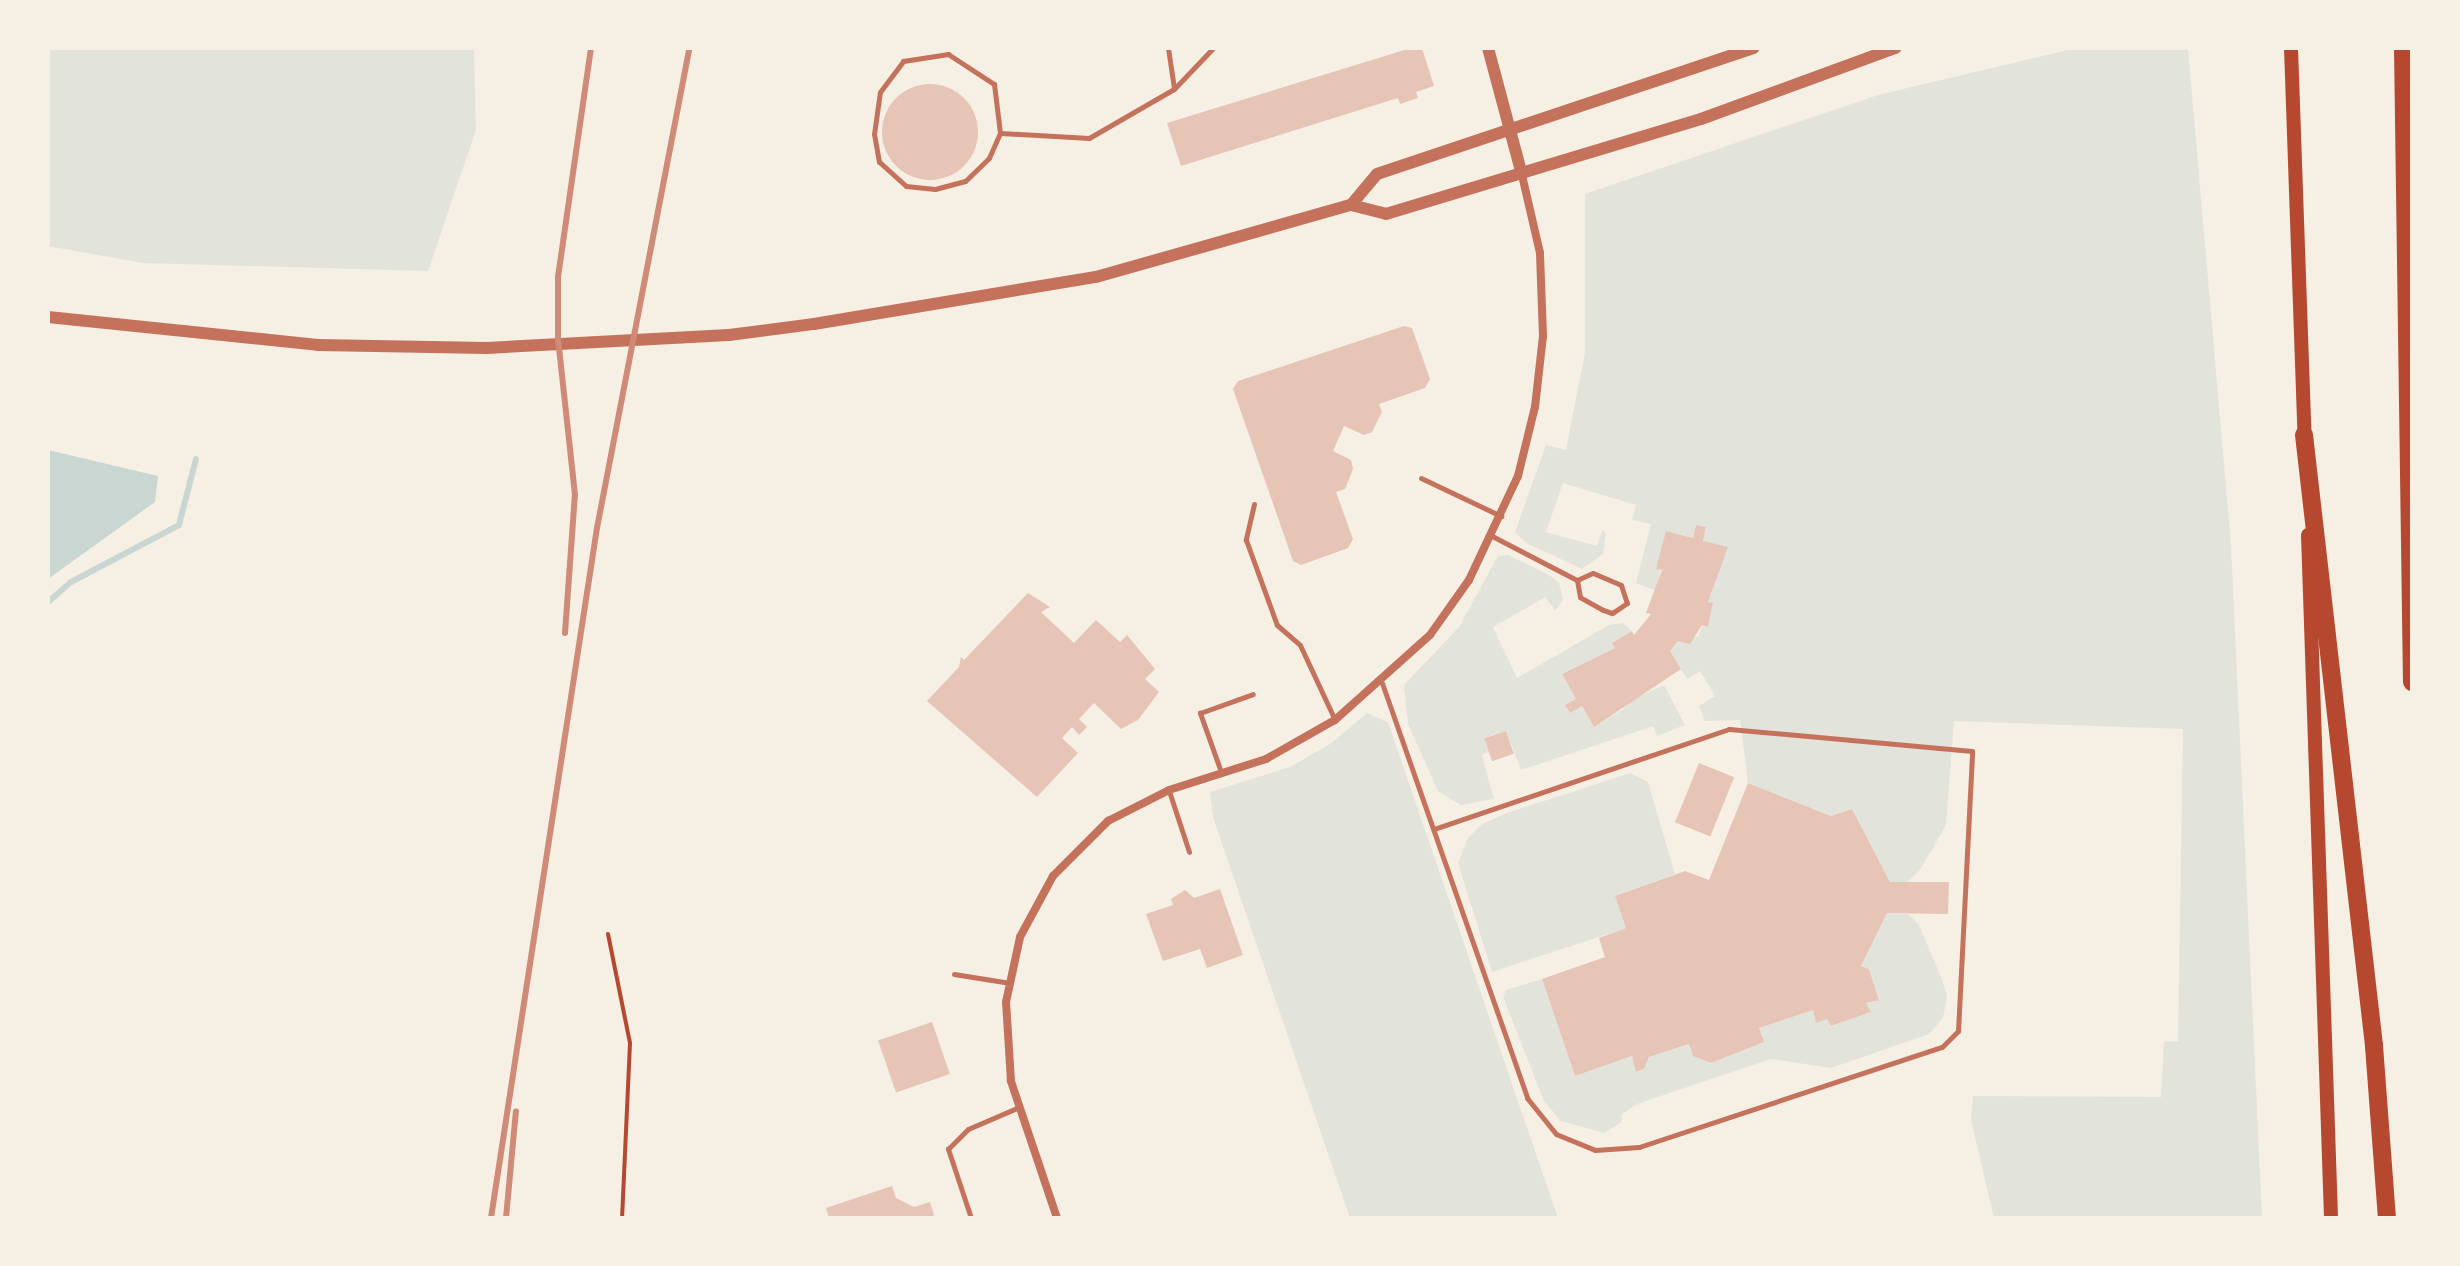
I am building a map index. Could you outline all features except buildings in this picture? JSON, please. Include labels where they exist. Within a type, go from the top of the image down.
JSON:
[{"type":"highway","points":[[2403,48],[2412,682]]},
{"type":"highway","points":[[2304,435],[2374,1046],[2387,1218]]},
{"type":"main road","points":[[2281,48],[2292,97]]},
{"type":"main road","points":[[2291,48],[2331,1218]]},
{"type":"street","points":[[1054,1217],[1011,1081],[1006,1002],[1020,937],[1053,876],[1108,821],[1169,790],[1266,759],[1335,720],[1382,683],[1430,635],[1502,516],[1535,407],[1543,336],[1540,253],[1488,48]]},
{"type":"street","points":[[1351,205],[1377,174],[1753,48]]},
{"type":"street","points":[[48,317],[318,345],[487,348],[729,335],[1096,277],[1351,205],[1386,214],[1701,119],[1895,48]]},
{"type":"lane","points":[[1168,48],[1174,89]]},
{"type":"lane","points":[[1000,133],[1089,138],[1174,89],[1213,48]]},
{"type":"lane","points":[[948,54],[994,84],[1000,133],[989,158],[965,181],[935,189],[906,186],[879,162],[874,134],[880,92],[903,61],[948,54]]},
{"type":"lane","points":[[1421,478],[1502,516]]},
{"type":"lane","points":[[1254,504],[1246,540],[1277,625],[1300,645],[1335,720]]},
{"type":"lane","points":[[1492,536],[1577,580]]},
{"type":"lane","points":[[1593,573],[1621,585],[1627,603],[1612,613],[1603,610],[1580,597],[1577,580],[1593,573]]},
{"type":"lane","points":[[1382,683],[1433,829],[1527,1098],[1556,1134],[1595,1150],[1639,1147],[1942,1047],[1958,1031],[1972,751],[1729,729],[1433,829]]},
{"type":"lane","points":[[1221,772],[1200,713],[1253,694]]},
{"type":"lane","points":[[1169,790],[1189,852]]},
{"type":"lane","points":[[954,974],[1010,983]]},
{"type":"lane","points":[[971,1218],[948,1149],[968,1129],[1019,1106]]},
{"type":"path","points":[[608,934],[630,1043],[622,1218]]},
{"type":"shaded area","points":[[48,48],[474,48],[476,130],[428,271],[143,263],[48,246]]},
{"type":"shaded area","points":[[2076,48],[2188,48],[2231,545],[2262,1218],[1994,1218],[1971,1120],[1973,1096],[2161,1097],[2164,1042],[2178,1041],[2183,729],[1954,721],[1946,825],[1920,870],[1907,882],[1890,882],[1852,809],[1831,816],[1748,783],[1740,720],[1705,721],[1699,706],[1715,696],[1700,671],[1687,679],[1670,651],[1678,641],[1699,636],[1702,625],[1708,626],[1713,604],[1708,602],[1727,548],[1703,541],[1706,527],[1696,525],[1693,538],[1666,531],[1657,591],[1636,583],[1651,524],[1632,520],[1636,505],[1563,483],[1546,532],[1597,546],[1602,530],[1606,533],[1603,554],[1582,569],[1526,543],[1515,532],[1546,445],[1566,450],[1585,352],[1585,194],[1878,95]]},
{"type":"shaded area","points":[[48,450],[158,476],[155,502],[48,579]]},
{"type":"shaded area","points":[[1508,555],[1559,583],[1563,600],[1555,611],[1546,597],[1493,627],[1517,678],[1609,625],[1623,623],[1632,631],[1612,643],[1615,648],[1562,674],[1576,699],[1566,705],[1569,712],[1582,706],[1594,726],[1624,709],[1622,704],[1664,685],[1685,725],[1657,736],[1653,726],[1521,770],[1506,731],[1485,738],[1489,752],[1482,755],[1494,799],[1461,805],[1438,791],[1408,724],[1404,685],[1459,627],[1498,556]]},
{"type":"shaded area","points":[[1367,713],[1388,722],[1558,1218],[1350,1218],[1213,817],[1210,792],[1290,767],[1330,744]]},
{"type":"shaded area","points":[[1630,773],[1648,782],[1675,874],[1615,896],[1626,928],[1492,972],[1458,863],[1468,838],[1482,824],[1507,813]]},
{"type":"shaded area","points":[[1887,913],[1907,914],[1918,923],[1942,979],[1947,996],[1943,1018],[1929,1034],[1831,1068],[1771,1059],[1637,1104],[1622,1114],[1621,1123],[1604,1133],[1561,1121],[1544,1101],[1503,997],[1506,990],[1542,979],[1575,1076],[1632,1056],[1637,1072],[1644,1069],[1649,1057],[1689,1044],[1693,1056],[1711,1063],[1763,1042],[1759,1028],[1813,1010],[1816,1022],[1827,1019],[1831,1026],[1871,1012],[1866,1003],[1879,999],[1869,969],[1861,966]]},
{"type":"waterway","points":[[48,602],[71,582],[179,525],[196,459]]},
{"type":"railway","points":[[565,633],[575,495],[558,338],[558,277],[591,48]]},
{"type":"railway","points":[[491,1218],[597,528],[689,48]]},
{"type":"railway","points":[[506,1218],[516,1111]]}]
